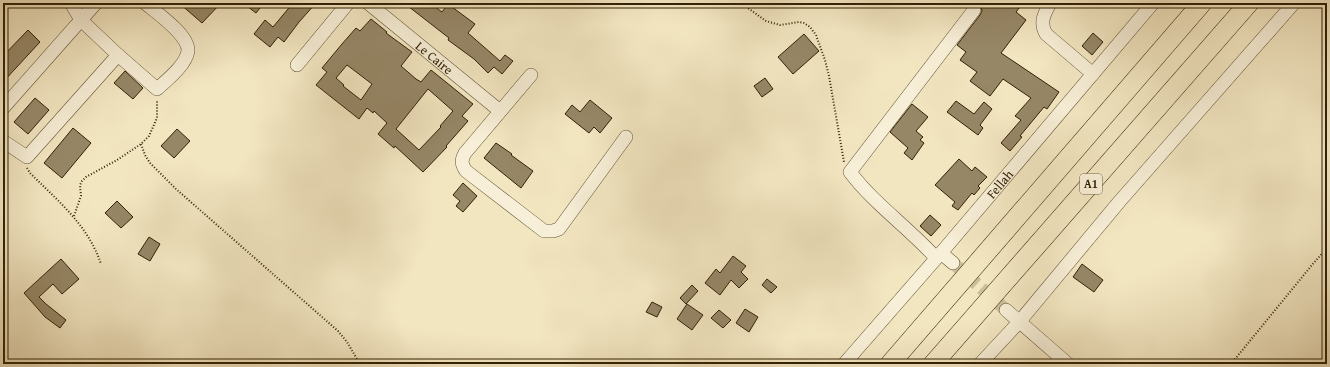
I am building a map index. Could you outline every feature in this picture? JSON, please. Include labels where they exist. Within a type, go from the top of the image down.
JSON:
[{"type":"highway","name":"A1","points":[[890,364],[1202,3]]},
{"type":"highway","name":"A1","points":[[933,364],[1249,3]]},
{"type":"street","points":[[71,3],[81,20],[157,89],[177,71],[188,50],[183,36],[145,3]]},
{"type":"street","points":[[4,105],[96,3]]},
{"type":"street","points":[[297,64],[348,3]]},
{"type":"street","name":"Le Caire","points":[[368,3],[500,112]]},
{"type":"street","points":[[1050,3],[1043,18],[1042,24],[1046,34],[1093,74]]},
{"type":"street","name":"Fellah","points":[[844,364],[1153,3]]},
{"type":"street","points":[[980,364],[1020,321],[1119,202],[1294,3]]},
{"type":"street","points":[[953,263],[938,255],[913,234],[868,193],[850,172],[974,10]]},
{"type":"street","points":[[3,141],[26,157],[118,55]]},
{"type":"street","points":[[531,76],[465,153],[461,161],[462,166],[466,171],[544,231],[559,229],[626,137]]},
{"type":"street","points":[[1006,310],[1068,364]]},
{"type":"path","points":[[741,3],[766,21],[780,25],[799,22],[804,23],[810,27],[816,35],[830,76],[843,158],[850,172]]},
{"type":"path","points":[[74,216],[81,196],[80,185],[82,181],[90,174],[117,160],[141,144],[149,136],[157,118],[157,89]]},
{"type":"path","points":[[141,144],[150,163],[176,189],[338,331],[348,342],[360,364]]},
{"type":"path","points":[[26,157],[28,170],[30,173],[74,216],[93,245],[101,264]]},
{"type":"path","points":[[1231,364],[1327,248]]},
{"type":"building","points":[[179,3],[221,3],[202,23]]},
{"type":"building","points":[[243,3],[264,3],[256,13]]},
{"type":"building","points":[[293,3],[316,3],[284,42],[278,37],[270,47],[254,34],[265,20],[273,27]]},
{"type":"building","points":[[404,3],[430,3],[442,12],[448,4],[475,24],[468,33],[500,61],[505,55],[513,61],[502,74],[494,67],[488,73],[474,59],[448,40],[449,38]]},
{"type":"building","points":[[984,3],[1023,3],[1016,12],[1026,20],[1001,53],[1059,92],[1047,109],[1044,107],[1020,136],[1022,137],[1010,151],[1001,143],[1021,120],[1015,116],[1031,98],[1003,79],[990,96],[970,81],[977,72],[960,60],[966,52],[957,45],[980,15],[982,11],[981,7]]},
{"type":"building","points":[[371,19],[387,32],[386,33],[412,52],[401,66],[416,79],[421,82],[431,70],[473,104],[462,116],[468,121],[446,146],[447,147],[423,172],[395,146],[394,148],[378,134],[387,123],[374,111],[373,113],[367,108],[359,119],[316,85],[327,72],[322,68],[356,28],[360,31]],"holes":[[[347,65],[372,84],[361,100],[343,86],[344,85],[336,78]],[[428,89],[453,111],[440,126],[441,127],[419,150],[396,129]]]},
{"type":"building","points":[[28,30],[40,42],[3,82],[3,56]]},
{"type":"building","points":[[1093,33],[1103,42],[1092,55],[1082,46]]},
{"type":"building","points":[[804,34],[819,51],[793,74],[778,57]]},
{"type":"building","points":[[125,71],[143,88],[133,99],[114,83]]},
{"type":"building","points":[[765,78],[773,89],[762,97],[754,86]]},
{"type":"building","points":[[35,98],[49,110],[28,134],[14,122]]},
{"type":"building","points":[[590,100],[612,118],[600,133],[594,127],[589,133],[565,114],[572,105],[580,112]]},
{"type":"building","points":[[956,101],[974,114],[984,102],[992,109],[980,125],[983,128],[978,135],[947,112]]},
{"type":"building","points":[[912,104],[928,117],[916,131],[923,137],[920,140],[924,143],[912,160],[904,153],[908,148],[890,132]]},
{"type":"building","points":[[73,128],[91,143],[62,178],[44,163]]},
{"type":"building","points":[[177,129],[190,141],[174,158],[161,146]]},
{"type":"building","points":[[496,143],[533,171],[521,188],[484,158]]},
{"type":"building","points":[[959,159],[972,171],[975,167],[987,177],[978,186],[980,188],[974,195],[972,193],[958,210],[952,206],[955,202],[935,185]]},
{"type":"building","points":[[463,183],[477,196],[463,212],[456,206],[460,201],[453,195]]},
{"type":"building","points":[[117,201],[133,217],[121,228],[105,213]]},
{"type":"building","points":[[930,215],[941,225],[931,236],[920,226]]},
{"type":"building","points":[[149,237],[160,244],[150,261],[138,254]]},
{"type":"building","points":[[733,256],[746,266],[741,272],[748,279],[739,288],[731,280],[720,295],[705,283],[716,269],[720,273]]},
{"type":"building","points":[[61,259],[79,279],[62,294],[53,284],[39,297],[66,320],[60,328],[45,317],[24,293]]},
{"type":"building","points":[[1082,264],[1103,280],[1094,292],[1073,277]]},
{"type":"building","points":[[767,279],[777,287],[771,293],[762,285]]},
{"type":"building","points":[[692,285],[698,291],[686,304],[680,298]]},
{"type":"building","points":[[652,302],[662,307],[657,317],[646,312]]},
{"type":"building","points":[[687,304],[703,315],[692,330],[677,319]]},
{"type":"building","points":[[745,309],[758,317],[749,332],[736,323]]},
{"type":"building","points":[[719,310],[731,320],[723,328],[711,318]]},
{"type":"tunnel","points":[[953,263],[1006,310]]}]
